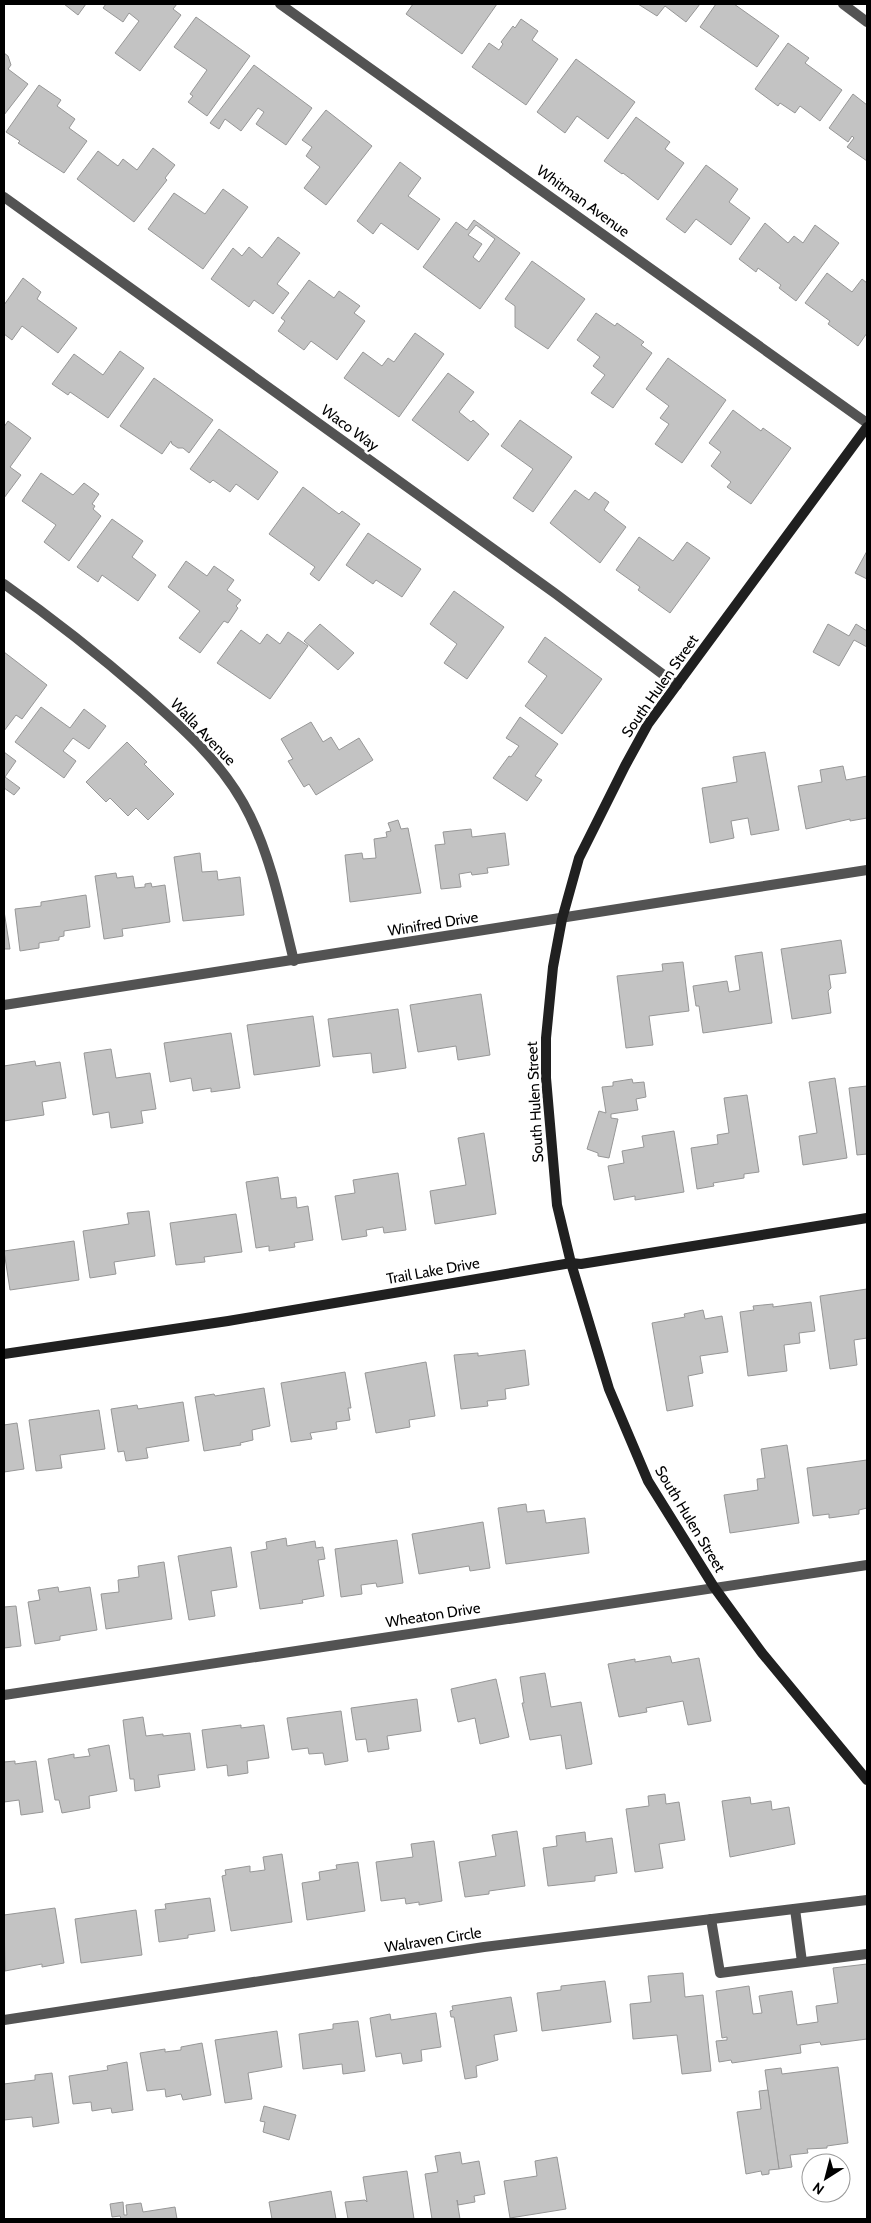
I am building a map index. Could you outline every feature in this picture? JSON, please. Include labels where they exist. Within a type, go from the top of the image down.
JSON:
[{"type":"main road","name":"South Hulen Street","points":[[867,425],[648,724],[625,766],[579,858],[562,918],[553,966],[546,1038],[546,1078],[557,1205],[571,1264],[609,1389],[648,1481],[714,1587],[762,1653],[867,1780]]},
{"type":"main road","name":"Trail Lake Drive","points":[[4,1354],[228,1321],[571,1264],[591,1263],[867,1218]]},
{"type":"street","name":"Whitman Avenue","points":[[280,4],[867,425]]},
{"type":"street","points":[[843,4],[867,22]]},
{"type":"street","name":"Waco Way","points":[[4,197],[556,594],[678,685]]},
{"type":"street","name":"Walla Avenue","points":[[4,584],[117,671],[185,730],[224,773],[250,816],[269,864],[294,961]]},
{"type":"street","name":"Winifred Drive","points":[[4,1005],[867,870]]},
{"type":"street","name":"Wheaton Drive","points":[[4,1696],[867,1565]]},
{"type":"street","name":"Walraven Circle","points":[[4,2020],[474,1949],[867,1900]]},
{"type":"street","points":[[795,1910],[802,1962]]},
{"type":"street","points":[[711,1919],[720,1973],[867,1954]]},
{"type":"building","points":[[64,4],[86,4],[78,15]]},
{"type":"building","points":[[106,4],[177,4],[173,9],[181,15],[140,71],[115,53],[139,21],[129,13],[123,22],[103,8]]},
{"type":"building","points":[[413,4],[497,4],[462,54],[406,14]]},
{"type":"building","points":[[638,4],[700,4],[686,22],[665,6],[657,16]]},
{"type":"building","points":[[716,4],[734,4],[779,36],[757,67],[700,27]]},
{"type":"building","points":[[196,17],[250,56],[207,116],[188,102],[193,96],[190,94],[207,70],[174,47]]},
{"type":"building","points":[[521,19],[538,31],[532,40],[558,59],[526,105],[472,67],[489,43],[499,50],[503,44],[501,42]]},
{"type":"building","points":[[788,43],[809,58],[805,63],[842,90],[820,121],[800,106],[795,113],[780,103],[778,106],[755,89]]},
{"type":"building","points":[[4,53],[8,56],[11,65],[8,69],[28,84],[4,115]]},
{"type":"building","points":[[576,59],[635,102],[608,139],[577,116],[565,133],[537,112]]},
{"type":"building","points":[[254,65],[312,108],[286,145],[256,124],[264,112],[258,108],[241,131],[225,119],[219,129],[210,123]]},
{"type":"building","points":[[39,85],[61,100],[57,106],[75,119],[69,128],[87,141],[64,173],[18,143],[20,141],[6,132]]},
{"type":"building","points":[[853,94],[867,105],[867,161],[847,147],[854,138],[852,136],[848,142],[829,128]]},
{"type":"building","points":[[326,110],[372,146],[326,205],[304,188],[320,167],[306,156],[312,147],[302,140]]},
{"type":"building","points":[[636,117],[670,142],[665,149],[684,163],[658,200],[604,161]]},
{"type":"building","points":[[153,148],[175,165],[165,178],[167,180],[134,222],[77,179],[98,151],[118,166],[123,159],[137,170]]},
{"type":"building","points":[[400,162],[421,178],[408,196],[440,219],[418,250],[381,223],[373,234],[357,221]]},
{"type":"building","points":[[706,165],[738,189],[729,202],[750,218],[731,245],[696,219],[685,233],[666,219]]},
{"type":"building","points":[[223,189],[248,207],[203,269],[148,229],[174,193],[205,214]]},
{"type":"building","points":[[474,220],[520,253],[480,309],[423,267],[456,222],[467,230]],"holes":[[[476,225],[495,239],[479,262],[473,257],[482,244],[468,235]]]},
{"type":"building","points":[[765,223],[788,243],[794,236],[803,243],[815,225],[839,243],[796,301],[779,288],[781,285],[758,268],[756,272],[739,259]]},
{"type":"building","points":[[278,237],[300,253],[277,284],[289,293],[273,314],[254,300],[249,307],[211,279],[233,248],[242,256],[249,247],[262,258]]},
{"type":"building","points":[[532,261],[585,299],[548,349],[515,327],[515,306],[505,299]]},
{"type":"building","points":[[827,273],[852,292],[862,279],[867,283],[867,333],[858,346],[828,324],[830,321],[805,303]]},
{"type":"building","points":[[23,278],[41,292],[37,299],[77,328],[58,353],[22,326],[12,340],[4,334],[4,305]]},
{"type":"building","points":[[309,280],[334,298],[339,291],[360,306],[354,313],[365,321],[337,360],[311,341],[304,350],[278,331],[285,321],[281,318]]},
{"type":"building","points":[[596,313],[615,326],[617,323],[644,342],[641,345],[652,353],[613,408],[591,393],[605,375],[593,366],[600,357],[577,340]]},
{"type":"building","points":[[415,333],[444,354],[399,417],[344,378],[363,352],[382,366],[388,358],[394,362]]},
{"type":"building","points":[[120,351],[144,368],[108,418],[70,392],[68,395],[52,384],[74,354],[103,375]]},
{"type":"building","points":[[668,358],[726,400],[682,463],[655,444],[669,424],[660,418],[669,406],[646,389]]},
{"type":"building","points":[[448,373],[474,392],[459,412],[471,422],[473,420],[489,434],[468,461],[412,420]]},
{"type":"building","points":[[154,378],[213,420],[189,453],[183,448],[178,448],[172,444],[171,441],[162,454],[120,426]]},
{"type":"building","points":[[733,410],[761,431],[763,428],[791,448],[751,504],[727,487],[731,482],[711,466],[721,452],[709,443]]},
{"type":"building","points":[[520,420],[572,457],[533,512],[513,498],[533,469],[501,446]]},
{"type":"building","points":[[8,421],[31,438],[10,467],[21,475],[4,498],[4,427]]},
{"type":"building","points":[[219,429],[278,472],[258,500],[236,484],[230,492],[213,480],[210,483],[190,469]]},
{"type":"building","points":[[41,473],[73,495],[84,483],[99,494],[92,504],[95,506],[93,509],[101,516],[69,561],[44,542],[56,525],[22,501]]},
{"type":"building","points":[[303,487],[339,514],[342,511],[360,524],[319,581],[310,574],[315,567],[269,534]]},
{"type":"building","points":[[575,490],[589,500],[595,492],[609,502],[604,510],[626,527],[600,563],[550,523]]},
{"type":"building","points":[[112,519],[143,541],[132,557],[156,575],[138,601],[102,575],[98,582],[77,567]]},
{"type":"building","points":[[368,533],[421,569],[402,597],[376,580],[373,584],[346,565]]},
{"type":"building","points":[[639,537],[673,561],[687,542],[710,558],[670,613],[638,590],[640,587],[616,570]]},
{"type":"building","points":[[867,551],[867,579],[855,573]]},
{"type":"building","points":[[186,561],[207,576],[214,566],[234,580],[227,590],[241,600],[228,623],[224,621],[200,653],[179,638],[200,611],[168,587]]},
{"type":"building","points":[[454,591],[504,627],[467,679],[444,663],[457,644],[430,624]]},
{"type":"building","points":[[320,624],[354,653],[338,670],[304,641]]},
{"type":"building","points":[[828,624],[849,636],[856,624],[867,631],[867,647],[854,640],[839,666],[813,652]]},
{"type":"building","points":[[241,630],[260,644],[267,634],[280,644],[288,632],[308,646],[270,699],[217,663]]},
{"type":"building","points":[[545,637],[602,679],[562,734],[525,706],[547,676],[528,662]]},
{"type":"building","points":[[4,652],[47,685],[22,719],[16,715],[4,731]]},
{"type":"building","points":[[41,707],[70,728],[84,709],[106,726],[89,749],[73,738],[63,751],[76,761],[64,778],[15,742]]},
{"type":"building","points":[[520,717],[558,744],[535,776],[542,780],[527,801],[493,778],[519,746],[506,738]]},
{"type":"building","points":[[311,722],[323,742],[331,737],[339,750],[359,738],[373,760],[316,795],[309,784],[304,787],[288,761],[293,759],[281,739]]},
{"type":"building","points":[[127,742],[147,762],[144,764],[174,794],[148,820],[136,808],[128,816],[110,798],[106,802],[86,782]]},
{"type":"building","points":[[4,752],[16,761],[5,777],[20,788],[14,795],[4,788]]},
{"type":"building","points":[[765,752],[779,830],[751,835],[748,818],[731,821],[734,838],[710,843],[702,788],[737,782],[733,757]]},
{"type":"building","points":[[843,766],[846,780],[867,776],[867,818],[850,821],[850,819],[806,829],[798,786],[822,782],[820,770]]},
{"type":"building","points":[[398,820],[401,829],[408,828],[421,893],[350,902],[345,855],[362,853],[363,859],[376,858],[374,839],[387,837],[386,832],[391,831],[388,823]]},
{"type":"building","points":[[471,829],[472,837],[505,833],[509,865],[487,868],[488,873],[472,875],[471,872],[459,874],[461,887],[441,889],[435,845],[445,844],[443,832]]},
{"type":"building","points":[[200,853],[202,872],[217,871],[218,880],[240,877],[244,915],[183,921],[174,857]]},
{"type":"building","points":[[116,873],[117,878],[133,876],[135,888],[145,887],[145,884],[151,883],[152,887],[165,885],[170,922],[122,929],[123,936],[104,939],[95,876]]},
{"type":"building","points":[[86,895],[90,927],[64,931],[64,936],[59,937],[59,940],[39,943],[39,948],[20,951],[15,909],[41,906],[41,902]]},
{"type":"building","points":[[4,911],[10,949],[4,949]]},
{"type":"building","points":[[841,940],[846,973],[829,975],[831,988],[828,991],[831,1013],[792,1019],[781,949]]},
{"type":"building","points":[[762,952],[772,1023],[703,1033],[699,1006],[696,1006],[693,986],[727,981],[729,992],[740,990],[735,956]]},
{"type":"building","points":[[683,962],[689,1011],[649,1016],[653,1045],[626,1048],[617,976],[663,971],[662,964]]},
{"type":"building","points":[[481,994],[490,1055],[458,1060],[456,1046],[418,1052],[410,1005]]},
{"type":"building","points":[[398,1009],[406,1068],[373,1073],[371,1053],[333,1057],[328,1019]]},
{"type":"building","points":[[313,1016],[320,1066],[254,1075],[247,1025]]},
{"type":"building","points":[[231,1033],[240,1088],[211,1092],[211,1088],[193,1091],[191,1078],[170,1082],[164,1043]]},
{"type":"building","points":[[111,1049],[116,1078],[150,1073],[156,1109],[141,1111],[143,1123],[111,1128],[109,1112],[93,1115],[84,1053]]},
{"type":"building","points":[[35,1061],[36,1066],[60,1062],[66,1098],[42,1102],[44,1115],[4,1121],[4,1066]]},
{"type":"building","points":[[835,1078],[847,1158],[803,1165],[799,1136],[817,1133],[809,1082]]},
{"type":"building","points":[[632,1079],[633,1083],[644,1082],[646,1097],[636,1099],[638,1110],[611,1114],[611,1118],[618,1119],[609,1158],[598,1156],[598,1153],[587,1149],[599,1111],[606,1113],[602,1087],[613,1086],[613,1082]]},
{"type":"building","points":[[867,1086],[867,1154],[857,1155],[849,1088]]},
{"type":"building","points":[[747,1095],[759,1172],[744,1174],[744,1178],[713,1183],[714,1186],[697,1189],[691,1148],[718,1144],[717,1135],[729,1133],[724,1098]]},
{"type":"building","points":[[674,1131],[684,1192],[635,1200],[635,1196],[614,1200],[608,1166],[624,1163],[622,1151],[644,1147],[642,1136]]},
{"type":"building","points":[[484,1133],[496,1214],[435,1224],[430,1191],[466,1185],[458,1138]]},
{"type":"building","points":[[398,1173],[406,1230],[384,1233],[383,1227],[366,1230],[367,1236],[342,1240],[335,1196],[355,1193],[353,1180]]},
{"type":"building","points":[[278,1177],[281,1199],[296,1197],[297,1208],[308,1206],[313,1240],[294,1243],[295,1247],[269,1251],[269,1246],[256,1248],[246,1182]]},
{"type":"building","points":[[149,1211],[155,1256],[114,1262],[116,1274],[90,1278],[83,1231],[129,1224],[127,1213]]},
{"type":"building","points":[[236,1214],[242,1252],[204,1257],[205,1262],[176,1265],[170,1223]]},
{"type":"building","points":[[74,1241],[79,1280],[10,1290],[4,1251]]},
{"type":"building","points":[[867,1289],[867,1338],[854,1340],[857,1365],[830,1369],[820,1296]]},
{"type":"building","points":[[811,1302],[815,1331],[799,1333],[800,1343],[784,1345],[787,1371],[748,1376],[740,1312],[754,1310],[753,1306],[773,1304],[773,1307]]},
{"type":"building","points":[[703,1310],[705,1319],[722,1316],[728,1352],[700,1356],[703,1373],[688,1376],[693,1406],[667,1411],[652,1323],[685,1317],[684,1314]]},
{"type":"building","points":[[525,1350],[529,1385],[505,1389],[506,1399],[487,1401],[488,1406],[461,1409],[454,1355],[478,1353],[478,1356]]},
{"type":"building","points":[[426,1362],[435,1416],[409,1420],[410,1427],[376,1433],[365,1373]]},
{"type":"building","points":[[345,1372],[351,1408],[348,1408],[350,1420],[336,1422],[337,1429],[310,1433],[312,1439],[291,1442],[281,1383]]},
{"type":"building","points":[[264,1388],[270,1426],[252,1430],[253,1440],[240,1443],[241,1445],[204,1451],[195,1397],[214,1394],[215,1396]]},
{"type":"building","points":[[183,1402],[189,1441],[146,1448],[148,1458],[126,1461],[124,1451],[118,1452],[111,1409],[137,1405],[138,1409]]},
{"type":"building","points":[[99,1410],[105,1449],[60,1455],[62,1468],[36,1471],[29,1420]]},
{"type":"building","points":[[17,1423],[24,1469],[4,1472],[4,1425]]},
{"type":"building","points":[[787,1445],[799,1523],[730,1533],[724,1495],[758,1490],[757,1479],[765,1478],[761,1449]]},
{"type":"building","points":[[867,1460],[867,1508],[859,1510],[859,1514],[829,1518],[829,1514],[813,1516],[807,1468]]},
{"type":"building","points":[[526,1504],[527,1512],[544,1510],[546,1523],[585,1518],[589,1553],[506,1564],[498,1508]]},
{"type":"building","points":[[483,1522],[490,1568],[470,1571],[469,1566],[419,1574],[412,1534]]},
{"type":"building","points":[[286,1538],[287,1546],[315,1541],[316,1548],[323,1547],[325,1559],[318,1560],[324,1596],[302,1600],[303,1603],[260,1609],[251,1552],[267,1549],[266,1542]]},
{"type":"building","points":[[397,1540],[403,1583],[377,1587],[376,1583],[361,1585],[362,1594],[341,1597],[335,1549]]},
{"type":"building","points":[[231,1547],[237,1587],[211,1591],[215,1616],[189,1620],[178,1556]]},
{"type":"building","points":[[164,1562],[172,1619],[106,1629],[101,1594],[119,1592],[118,1580],[139,1577],[138,1566]]},
{"type":"building","points":[[58,1587],[59,1592],[90,1587],[97,1630],[60,1636],[60,1640],[35,1644],[28,1602],[40,1600],[38,1590]]},
{"type":"building","points":[[16,1606],[21,1646],[4,1648],[4,1607]]},
{"type":"building","points":[[670,1656],[672,1663],[699,1658],[711,1721],[688,1725],[683,1701],[646,1708],[647,1712],[619,1717],[608,1664],[635,1659],[635,1662]]},
{"type":"building","points":[[545,1673],[551,1707],[581,1702],[592,1764],[566,1769],[561,1735],[530,1740],[522,1703],[524,1703],[520,1677]]},
{"type":"building","points":[[496,1679],[509,1737],[480,1744],[475,1718],[458,1722],[451,1689]]},
{"type":"building","points":[[417,1699],[421,1731],[387,1736],[389,1749],[368,1752],[366,1739],[356,1740],[351,1708]]},
{"type":"building","points":[[341,1711],[348,1761],[325,1765],[323,1753],[309,1754],[308,1748],[292,1750],[287,1718]]},
{"type":"building","points":[[143,1717],[146,1736],[190,1733],[195,1770],[158,1775],[160,1787],[135,1791],[134,1779],[130,1779],[123,1720]]},
{"type":"building","points":[[241,1725],[241,1728],[264,1725],[269,1758],[247,1761],[248,1773],[228,1776],[227,1765],[207,1768],[202,1730]]},
{"type":"building","points":[[109,1745],[117,1791],[89,1796],[90,1808],[62,1813],[59,1800],[55,1800],[48,1759],[74,1754],[74,1758],[90,1756],[88,1749]]},
{"type":"building","points":[[15,1761],[15,1764],[36,1761],[43,1812],[21,1815],[19,1800],[4,1802],[4,1762]]},
{"type":"building","points":[[665,1794],[666,1804],[679,1802],[685,1840],[659,1844],[663,1868],[635,1872],[626,1809],[649,1806],[648,1796]]},
{"type":"building","points":[[750,1797],[751,1804],[771,1801],[772,1810],[789,1807],[795,1844],[730,1857],[722,1801]]},
{"type":"building","points":[[517,1831],[525,1886],[489,1891],[489,1894],[465,1897],[459,1862],[496,1856],[492,1835]]},
{"type":"building","points":[[585,1832],[586,1842],[612,1838],[617,1873],[595,1876],[595,1881],[548,1886],[543,1848],[557,1846],[556,1836]]},
{"type":"building","points":[[434,1841],[442,1901],[419,1905],[419,1902],[406,1904],[405,1898],[381,1901],[376,1862],[413,1857],[411,1844]]},
{"type":"building","points":[[282,1854],[292,1922],[231,1931],[222,1876],[226,1875],[225,1870],[250,1866],[250,1872],[265,1870],[263,1857]]},
{"type":"building","points":[[358,1862],[365,1911],[307,1920],[302,1883],[320,1880],[319,1872],[337,1869],[336,1865]]},
{"type":"building","points":[[210,1898],[215,1931],[188,1935],[188,1938],[159,1942],[155,1910],[166,1909],[165,1904]]},
{"type":"building","points":[[55,1908],[64,1963],[42,1967],[42,1964],[5,1971],[4,1915]]},
{"type":"building","points":[[136,1910],[142,1955],[81,1963],[75,1919]]},
{"type":"building","points":[[867,1964],[867,2039],[821,2045],[820,2042],[800,2045],[801,2053],[732,2063],[731,2060],[719,2062],[716,2041],[727,2040],[727,2037],[722,2038],[716,1991],[749,1986],[753,2014],[762,2013],[759,1996],[792,1991],[797,2025],[818,2022],[816,2006],[838,2003],[833,1968]]},
{"type":"building","points":[[683,1973],[685,1997],[703,1995],[711,2071],[682,2074],[677,2035],[633,2039],[630,2004],[651,2002],[648,1976]]},
{"type":"building","points":[[605,1981],[611,2022],[542,2031],[537,1993],[561,1990],[561,1986]]},
{"type":"building","points":[[511,1997],[517,2031],[494,2035],[498,2060],[476,2066],[477,2077],[465,2079],[454,2017],[451,2017],[450,2011],[453,2010],[452,2006]]},
{"type":"building","points":[[436,2013],[441,2047],[421,2050],[422,2061],[403,2064],[401,2053],[376,2057],[370,2018],[390,2014],[391,2020]]},
{"type":"building","points":[[358,2021],[365,2071],[343,2074],[342,2064],[303,2069],[299,2034],[333,2029],[333,2024]]},
{"type":"building","points":[[277,2031],[282,2067],[248,2073],[252,2099],[225,2103],[215,2040]]},
{"type":"building","points":[[202,2043],[211,2095],[183,2100],[181,2094],[166,2097],[165,2089],[147,2091],[140,2053],[165,2049],[165,2052],[181,2050],[181,2047]]},
{"type":"building","points":[[127,2062],[133,2110],[112,2113],[111,2108],[92,2111],[91,2102],[73,2104],[69,2076],[108,2070],[107,2066]]},
{"type":"building","points":[[838,2067],[848,2143],[827,2146],[827,2148],[807,2149],[808,2153],[790,2155],[792,2167],[779,2169],[765,2070],[781,2068],[782,2074]]},
{"type":"building","points":[[52,2073],[59,2123],[33,2127],[32,2117],[4,2120],[4,2084],[35,2080],[35,2075]]},
{"type":"building","points":[[768,2090],[779,2169],[769,2170],[769,2174],[762,2175],[761,2171],[746,2174],[737,2112],[761,2109],[759,2091]]},
{"type":"building","points":[[264,2106],[296,2115],[289,2140],[263,2132],[265,2122],[260,2121]]},
{"type":"building","points":[[460,2152],[462,2164],[479,2161],[485,2194],[474,2196],[475,2202],[458,2205],[457,2200],[460,2219],[432,2219],[425,2174],[438,2172],[435,2156]]},
{"type":"building","points":[[557,2157],[566,2209],[510,2218],[504,2181],[537,2176],[535,2161]]},
{"type":"building","points":[[407,2171],[414,2219],[348,2219],[345,2202],[365,2200],[367,2202],[363,2177]]},
{"type":"building","points":[[331,2191],[336,2219],[272,2219],[269,2202]]},
{"type":"building","points":[[123,2202],[124,2215],[127,2215],[126,2205],[141,2203],[143,2212],[175,2207],[177,2219],[121,2219],[120,2216],[112,2217],[110,2204]]}]
